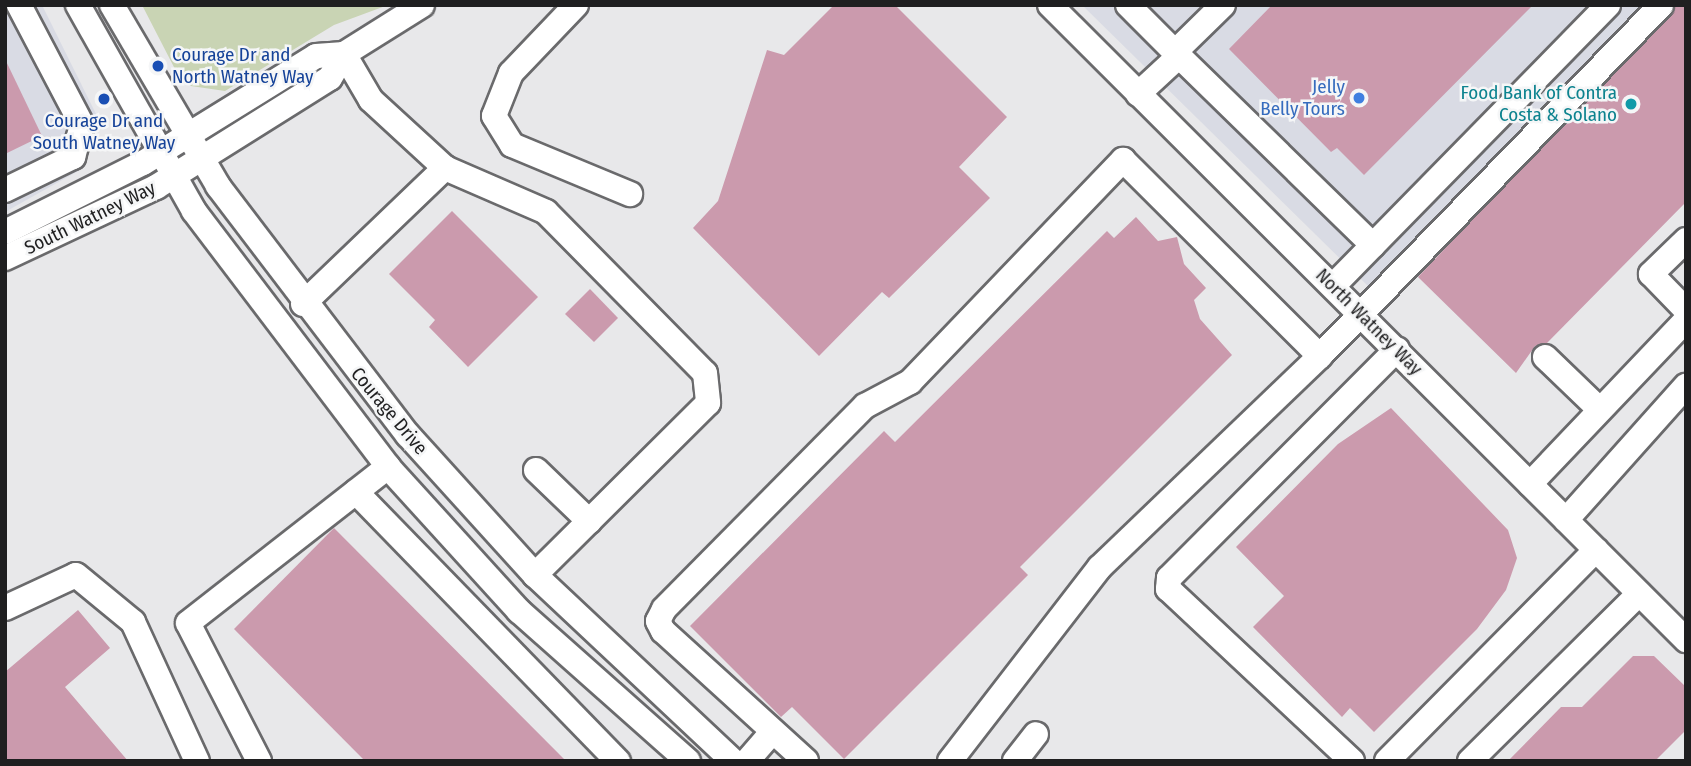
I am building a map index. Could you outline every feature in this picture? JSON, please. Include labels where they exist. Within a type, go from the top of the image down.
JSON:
[{"type":"street","points":[[5,8],[11,5]]},
{"type":"street","points":[[5,190],[73,157],[82,125],[19,5]]},
{"type":"street","name":"Courage Drive","points":[[78,5],[174,176],[239,276],[388,467],[519,611],[688,761]]},
{"type":"street","name":"Courage Drive","points":[[112,5],[201,160],[303,304],[408,435],[535,575],[733,761]]},
{"type":"street","points":[[174,176],[330,78],[344,54],[422,5]]},
{"type":"street","points":[[576,5],[511,73],[494,116],[512,145],[630,194]]},
{"type":"street","name":"North Watney Way","points":[[1049,5],[1686,640]]},
{"type":"street","points":[[1128,5],[1373,245]]},
{"type":"street","points":[[1138,94],[1223,5]]},
{"type":"street","points":[[1333,286],[1608,5]]},
{"type":"street","points":[[950,761],[1100,567],[1361,315],[1661,5]]},
{"type":"street","points":[[187,136],[316,56],[344,54]]},
{"type":"street","points":[[344,54],[371,100],[445,168],[547,212],[705,373],[708,403],[535,575]]},
{"type":"street","name":"South Watney Way","points":[[5,232],[187,136]]},
{"type":"street","points":[[806,761],[771,733],[663,631],[658,621],[664,609],[865,406],[910,382],[1124,160],[1320,356]]},
{"type":"street","points":[[303,304],[445,168]]},
{"type":"street","name":"South Watney Way","points":[[5,258],[174,176]]},
{"type":"street","points":[[1686,240],[1651,274],[1686,310]]},
{"type":"street","points":[[1530,484],[1686,320]]},
{"type":"street","points":[[1352,761],[1168,590],[1169,578],[1396,349]]},
{"type":"street","points":[[1545,357],[1600,410]]},
{"type":"street","points":[[1566,520],[1686,386]]},
{"type":"street","points":[[259,761],[188,623],[388,467]]},
{"type":"street","points":[[536,470],[589,521]]},
{"type":"street","points":[[356,492],[618,761]]},
{"type":"street","points":[[1387,761],[1596,550]]},
{"type":"street","points":[[5,608],[76,575],[133,622],[197,761]]},
{"type":"street","points":[[1470,761],[1639,594]]},
{"type":"street","points":[[747,761],[771,733]]},
{"type":"street","points":[[1015,761],[1036,734]]},
{"type":"shaded area","points":[[5,5],[42,5],[99,120],[80,170],[5,212]]},
{"type":"shaded area","points":[[1082,5],[1649,5],[1371,289]]},
{"type":"green space","points":[[142,5],[388,5],[334,25],[225,91],[191,86],[176,71]]},
{"type":"building","points":[[834,5],[895,5],[1007,117],[959,167],[990,198],[889,298],[882,292],[819,356],[693,228],[718,201],[767,50],[784,55]]},
{"type":"building","name":"Jelly Belly Tours","points":[[1272,5],[1533,5],[1364,175],[1337,148],[1331,152],[1229,49]]},
{"type":"building","name":"Food Bank of Contra Costa & Solano","points":[[1675,5],[1686,5],[1686,202],[1547,343],[1535,346],[1516,373],[1418,277]]},
{"type":"building","points":[[5,59],[42,136],[5,154]]},
{"type":"building","points":[[452,211],[538,297],[468,367],[429,327],[435,320],[389,274]]},
{"type":"building","points":[[1136,217],[1158,241],[1177,237],[1184,264],[1206,288],[1194,300],[1200,319],[1232,355],[1020,567],[1028,575],[844,759],[792,707],[781,717],[690,626],[884,431],[895,442],[1107,231],[1114,238]]},
{"type":"building","points":[[590,289],[618,318],[594,342],[565,314]]},
{"type":"building","points":[[1391,408],[1508,530],[1517,558],[1506,590],[1477,629],[1374,732],[1350,708],[1342,717],[1253,627],[1284,596],[1236,547],[1338,444]]},
{"type":"building","points":[[334,528],[566,761],[365,761],[234,629]]},
{"type":"building","points":[[78,610],[110,648],[65,687],[128,761],[5,761],[5,672]]},
{"type":"building","points":[[1633,656],[1654,656],[1686,687],[1686,730],[1655,761],[1508,761],[1561,707],[1582,707]]},
{"type":"place","name":"Courage Dr and North Watney Way","points":[[158,66]]},
{"type":"place","name":"Jelly Belly Tours","points":[[1359,98]]},
{"type":"place","name":"Courage Dr and South Watney Way","points":[[104,99]]},
{"type":"place","name":"Food Bank of Contra Costa & Solano","points":[[1631,104]]}]
